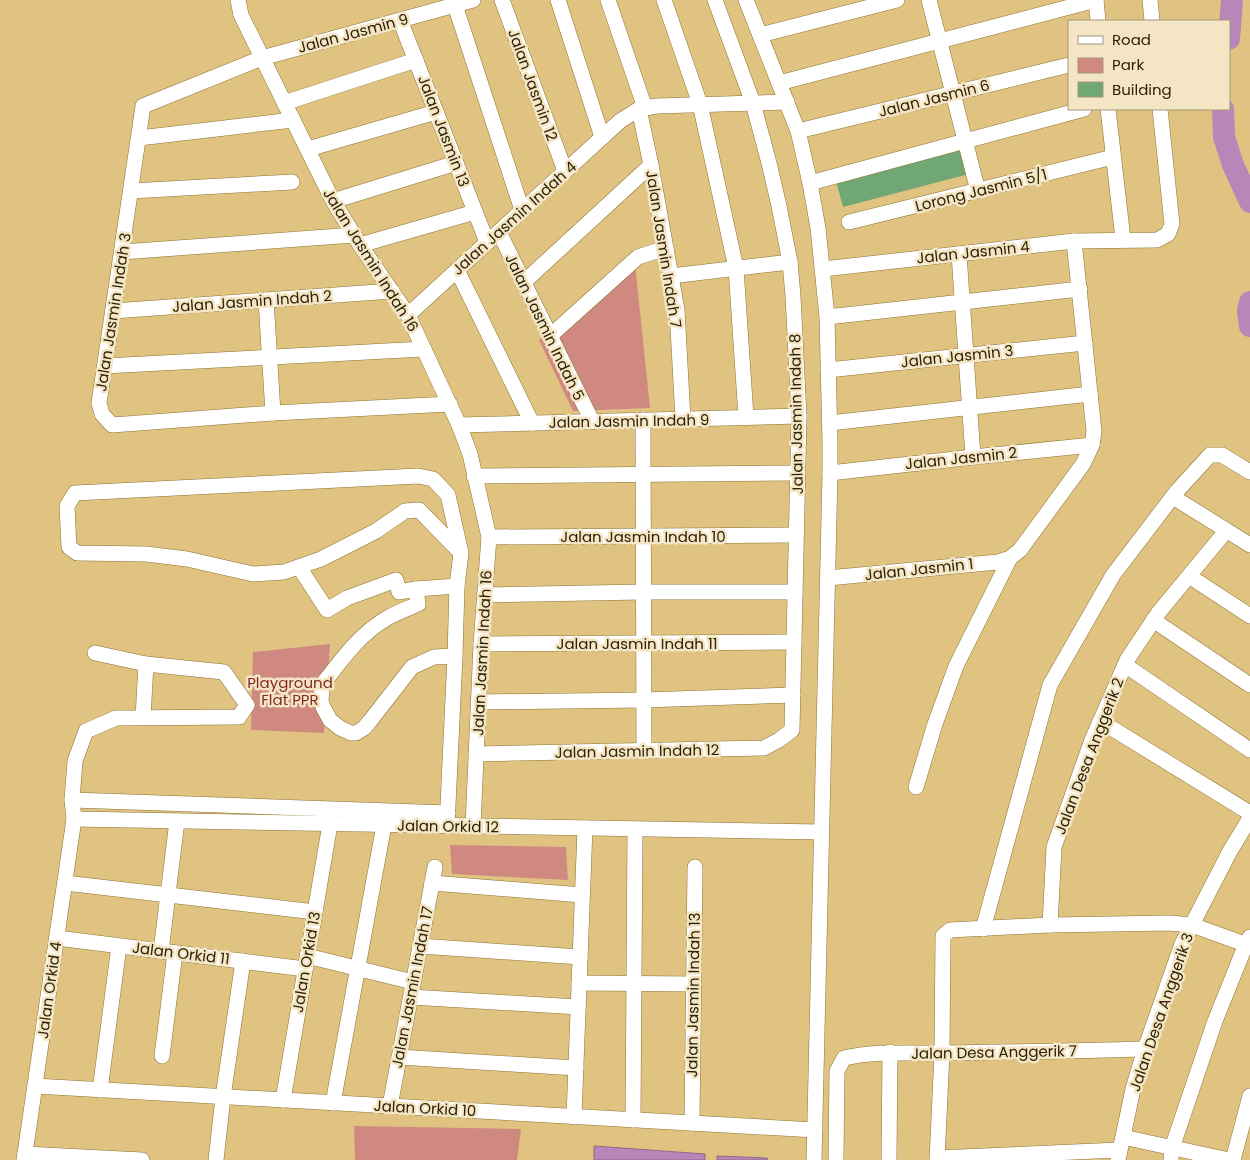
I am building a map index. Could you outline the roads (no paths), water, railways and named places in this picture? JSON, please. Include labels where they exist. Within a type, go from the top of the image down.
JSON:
[{"type":"street","name":"Jalan Jasmin Indah 16","points":[[238,0],[240,15],[333,201],[408,315],[450,404],[470,454],[489,537],[481,644],[473,826]]},
{"type":"street","name":"Jalan Jasmin 9","points":[[262,58],[473,0]]},
{"type":"street","name":"Jalan Jasmin 12","points":[[502,0],[565,171]]},
{"type":"street","points":[[558,0],[602,137]]},
{"type":"street","name":"Jalan Jasmin Indah 7","points":[[608,0],[642,109],[677,310],[683,419]]},
{"type":"street","points":[[664,0],[700,104],[736,268],[746,418]]},
{"type":"street","name":"Jalan Jasmin Indah 8","points":[[715,0],[753,103],[770,163],[790,262],[799,416],[792,730]]},
{"type":"street","points":[[746,0],[798,131],[818,228],[827,317],[830,473],[814,1160]]},
{"type":"street","points":[[760,35],[897,0]]},
{"type":"street","points":[[929,0],[978,191]]},
{"type":"street","points":[[779,83],[1096,0],[1098,20]]},
{"type":"street","points":[[1150,0],[1152,20]]},
{"type":"street","points":[[455,5],[522,210]]},
{"type":"street","name":"Jalan Jasmin 13","points":[[400,20],[487,242]]},
{"type":"street","name":"Jalan Jasmin Indah 3","points":[[262,58],[144,106],[99,402],[102,414],[112,425],[273,413],[450,404]]},
{"type":"street","points":[[284,103],[416,60]]},
{"type":"street","name":"Jalan Jasmin 6","points":[[798,131],[1068,65]]},
{"type":"street","points":[[642,109],[657,106],[787,102]]},
{"type":"street","name":"Jalan Jasmin Indah 4","points":[[408,315],[620,120],[642,109]]},
{"type":"street","points":[[810,183],[1080,110]]},
{"type":"street","points":[[1108,110],[1123,239]]},
{"type":"street","name":"Jalan Jasmin 4","points":[[823,269],[1074,241],[1157,240],[1168,234],[1172,224],[1160,110]]},
{"type":"street","points":[[308,149],[436,112]]},
{"type":"street","points":[[139,138],[293,120]]},
{"type":"street","name":"Lorong Jasmin 5/1","points":[[849,222],[1113,156]]},
{"type":"street","points":[[333,201],[456,164]]},
{"type":"street","points":[[524,282],[651,165]]},
{"type":"street","points":[[131,191],[292,182]]},
{"type":"street","points":[[122,252],[357,240],[475,212]]},
{"type":"street","name":"Jalan Jasmin Indah 5","points":[[499,232],[592,422]]},
{"type":"street","points":[[916,787],[935,724],[956,666],[1010,558],[1020,550],[1083,464],[1092,445],[1094,431],[1074,241]]},
{"type":"street","points":[[550,336],[638,257],[666,248]]},
{"type":"street","points":[[959,254],[973,457]]},
{"type":"street","points":[[671,276],[790,262]]},
{"type":"street","points":[[457,270],[532,423]]},
{"type":"street","points":[[827,317],[1080,289]]},
{"type":"street","name":"Jalan Jasmin Indah 2","points":[[113,311],[392,291]]},
{"type":"street","points":[[266,300],[273,413]]},
{"type":"street","name":"Jalan Jasmin 3","points":[[828,370],[1085,343]]},
{"type":"street","points":[[104,366],[424,349]]},
{"type":"street","points":[[830,422],[1090,394]]},
{"type":"street","name":"Jalan Jasmin Indah 9","points":[[459,425],[799,416]]},
{"type":"street","points":[[642,420],[644,750]]},
{"type":"street","name":"Jalan Jasmin 2","points":[[830,473],[1092,445]]},
{"type":"street","points":[[983,929],[1050,685],[1113,575],[1173,497],[1210,455],[1222,454],[1250,472]]},
{"type":"street","points":[[474,476],[798,473]]},
{"type":"street","points":[[72,800],[291,807],[447,819],[457,586],[461,553],[448,495],[433,479],[418,476],[76,493],[67,506],[69,547],[76,553],[146,554],[187,560],[253,574],[284,572],[321,559],[376,531],[405,511],[419,510],[461,553]]},
{"type":"street","points":[[1173,497],[1250,545]]},
{"type":"street","name":"Jalan Desa Anggerik 2","points":[[1050,926],[1054,847],[1100,721],[1125,665],[1158,612],[1226,531]]},
{"type":"street","name":"Jalan Jasmin Indah 10","points":[[489,537],[796,535]]},
{"type":"street","name":"Jalan Jasmin 1","points":[[828,578],[998,562],[1010,558]]},
{"type":"street","points":[[299,567],[327,610],[347,598],[396,580],[399,592],[457,586]]},
{"type":"street","points":[[1189,576],[1250,616]]},
{"type":"street","points":[[416,589],[418,604],[390,616],[357,641],[325,681],[322,687],[321,701],[330,720],[340,728],[351,733],[360,731],[412,667],[434,657],[455,656]]},
{"type":"street","points":[[485,595],[795,592]]},
{"type":"street","points":[[1153,620],[1250,684]]},
{"type":"street","name":"Jalan Jasmin Indah 11","points":[[481,644],[794,642]]},
{"type":"street","points":[[95,653],[146,664],[143,718]]},
{"type":"street","name":"Jalan Orkid 4","points":[[25,1157],[74,820],[72,800],[74,761],[86,731],[116,718],[239,717],[247,706],[224,672],[146,664]]},
{"type":"street","points":[[1125,665],[1250,750]]},
{"type":"street","points":[[478,702],[643,700],[793,695]]},
{"type":"street","points":[[1100,721],[1250,813]]},
{"type":"street","name":"Jalan Jasmin Indah 12","points":[[476,754],[764,748],[792,730]]},
{"type":"street","points":[[290,823],[291,807]]},
{"type":"street","points":[[306,823],[308,808]]},
{"type":"street","name":"Jalan Desa Anggerik 3","points":[[1120,1149],[1132,1088],[1182,944],[1230,851],[1250,818]]},
{"type":"street","name":"Jalan Orkid 12","points":[[74,820],[384,825],[447,819],[473,826],[822,832]]},
{"type":"street","points":[[162,1056],[168,952],[168,895],[177,821]]},
{"type":"street","name":"Jalan Orkid 13","points":[[283,1100],[330,824]]},
{"type":"street","points":[[333,1103],[384,825]]},
{"type":"street","points":[[574,1117],[585,828]]},
{"type":"street","points":[[633,1120],[635,829]]},
{"type":"street","name":"Jalan Jasmin Indah 17","points":[[390,1106],[435,867]]},
{"type":"street","name":"Jalan Jasmin Indah 13","points":[[692,1123],[694,867]]},
{"type":"street","points":[[65,883],[315,912]]},
{"type":"street","points":[[432,883],[582,895]]},
{"type":"street","points":[[1171,1154],[1215,1021],[1249,942],[1192,925],[1170,923],[950,930],[943,936],[942,1054],[937,1159],[1120,1149],[1229,1160]]},
{"type":"street","name":"Jalan Orkid 11","points":[[57,938],[242,961],[306,962],[358,968],[412,989]]},
{"type":"street","points":[[100,1090],[119,946]]},
{"type":"street","points":[[420,946],[580,957]]},
{"type":"street","points":[[216,1160],[242,961]]},
{"type":"street","points":[[579,983],[694,984]]},
{"type":"street","points":[[412,989],[578,1007]]},
{"type":"street","name":"Jalan Desa Anggerik 7","points":[[836,1160],[838,1071],[844,1058],[860,1054],[890,1052],[942,1054],[1145,1049]]},
{"type":"street","points":[[889,1160],[890,1052]]},
{"type":"street","points":[[399,1058],[576,1068]]},
{"type":"street","name":"Jalan Orkid 10","points":[[35,1086],[815,1130]]},
{"type":"street","points":[[1233,1160],[1250,1096]]},
{"type":"street","points":[[25,1157],[142,1160]]},
{"type":"waterway","points":[[1230,26],[1232,0]]},
{"type":"waterway","points":[[1223,110],[1224,137],[1233,165],[1250,202]]},
{"type":"waterway","points":[[1250,302],[1248,311],[1250,326]]},
{"type":"park label","name":"Playground Flat PPR","points":[[290,690]]}]
